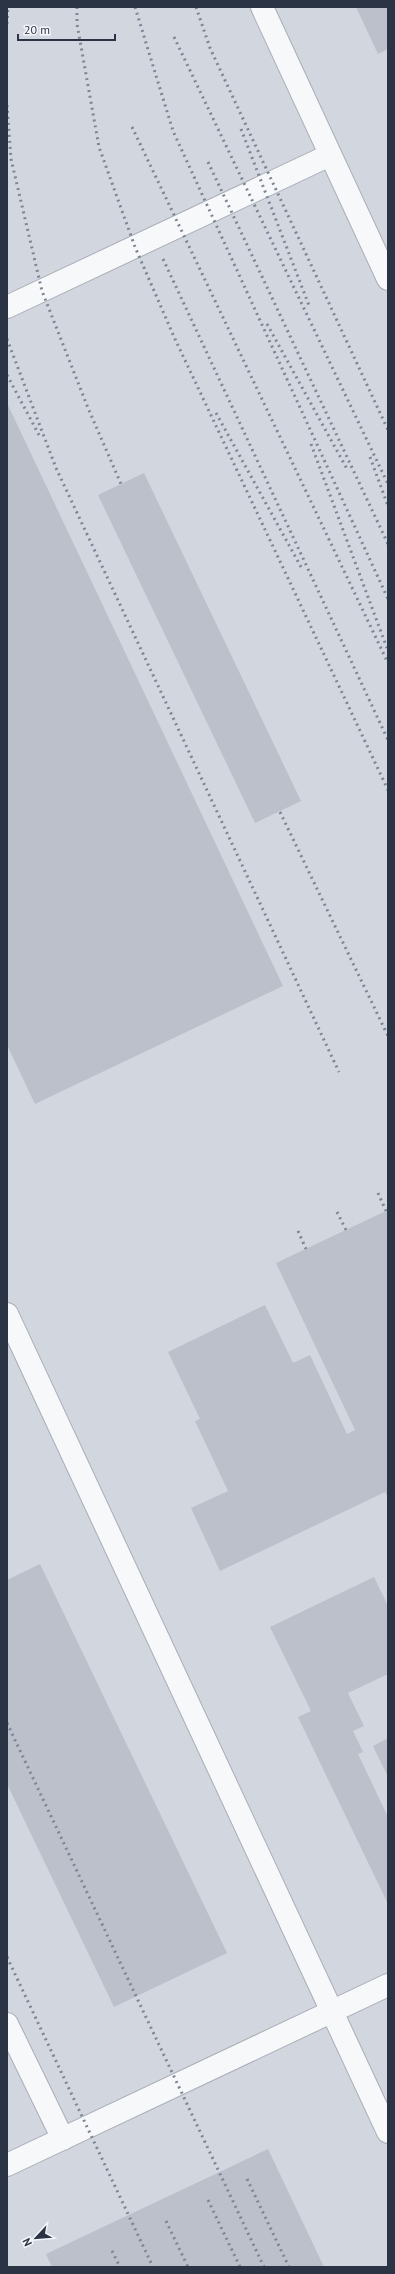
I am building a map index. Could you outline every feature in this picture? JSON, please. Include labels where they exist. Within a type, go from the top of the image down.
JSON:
[{"type":"street","points":[[262,7],[388,279]]},
{"type":"street","points":[[7,307],[330,155]]},
{"type":"street","points":[[7,1314],[388,2132]]},
{"type":"street","points":[[7,2165],[388,1985]]},
{"type":"street","points":[[7,2024],[63,2139]]},
{"type":"shaded area","points":[[7,7],[388,7],[388,2267],[7,2267]]},
{"type":"building","points":[[356,7],[388,7],[388,49],[378,54]]},
{"type":"building","points":[[7,403],[283,986],[35,1104],[7,1045]]},
{"type":"building","points":[[144,473],[301,801],[255,823],[98,495]]},
{"type":"building","points":[[388,1210],[388,1498],[385,1492],[220,1571],[191,1508],[228,1491],[195,1421],[200,1419],[168,1352],[265,1305],[293,1363],[310,1355],[347,1434],[355,1430],[276,1263]]},
{"type":"building","points":[[40,1564],[227,1953],[114,2007],[7,1784],[7,1580]]},
{"type":"building","points":[[374,1577],[388,1606],[388,1674],[348,1693],[364,1726],[353,1731],[363,1752],[358,1754],[388,1817],[388,1904],[298,1717],[311,1711],[270,1627]]},
{"type":"building","points":[[388,1738],[388,1777],[373,1746]]},
{"type":"building","points":[[268,2149],[324,2267],[52,2267],[46,2254]]},
{"type":"railway","points":[[7,24],[8,7]]},
{"type":"railway","points":[[77,7],[77,24],[99,147],[135,247],[175,339],[388,790]]},
{"type":"railway","points":[[135,7],[173,131],[388,599]]},
{"type":"railway","points":[[196,7],[210,48],[388,430]]},
{"type":"railway","points":[[174,37],[388,484]]},
{"type":"railway","points":[[7,105],[11,159],[42,291],[88,408],[121,484]]},
{"type":"railway","points":[[132,127],[388,663]]},
{"type":"railway","points":[[241,129],[310,308]]},
{"type":"railway","points":[[208,162],[388,544]]},
{"type":"railway","points":[[163,259],[388,740]]},
{"type":"railway","points":[[267,324],[347,469]]},
{"type":"railway","points":[[7,339],[56,468],[339,1072]]},
{"type":"railway","points":[[7,375],[39,435]]},
{"type":"railway","points":[[216,413],[301,567]]},
{"type":"railway","points":[[311,444],[387,648]]},
{"type":"railway","points":[[370,457],[388,506]]},
{"type":"railway","points":[[280,812],[388,1036]]},
{"type":"railway","points":[[378,1193],[386,1211]]},
{"type":"railway","points":[[337,1212],[346,1230]]},
{"type":"railway","points":[[298,1231],[306,1249]]},
{"type":"railway","points":[[7,1723],[264,2267]]},
{"type":"railway","points":[[7,1957],[153,2267]]},
{"type":"railway","points":[[247,2179],[289,2267]]},
{"type":"railway","points":[[208,2200],[240,2267]]},
{"type":"railway","points":[[166,2221],[188,2267]]},
{"type":"railway","points":[[112,2251],[120,2267]]}]
